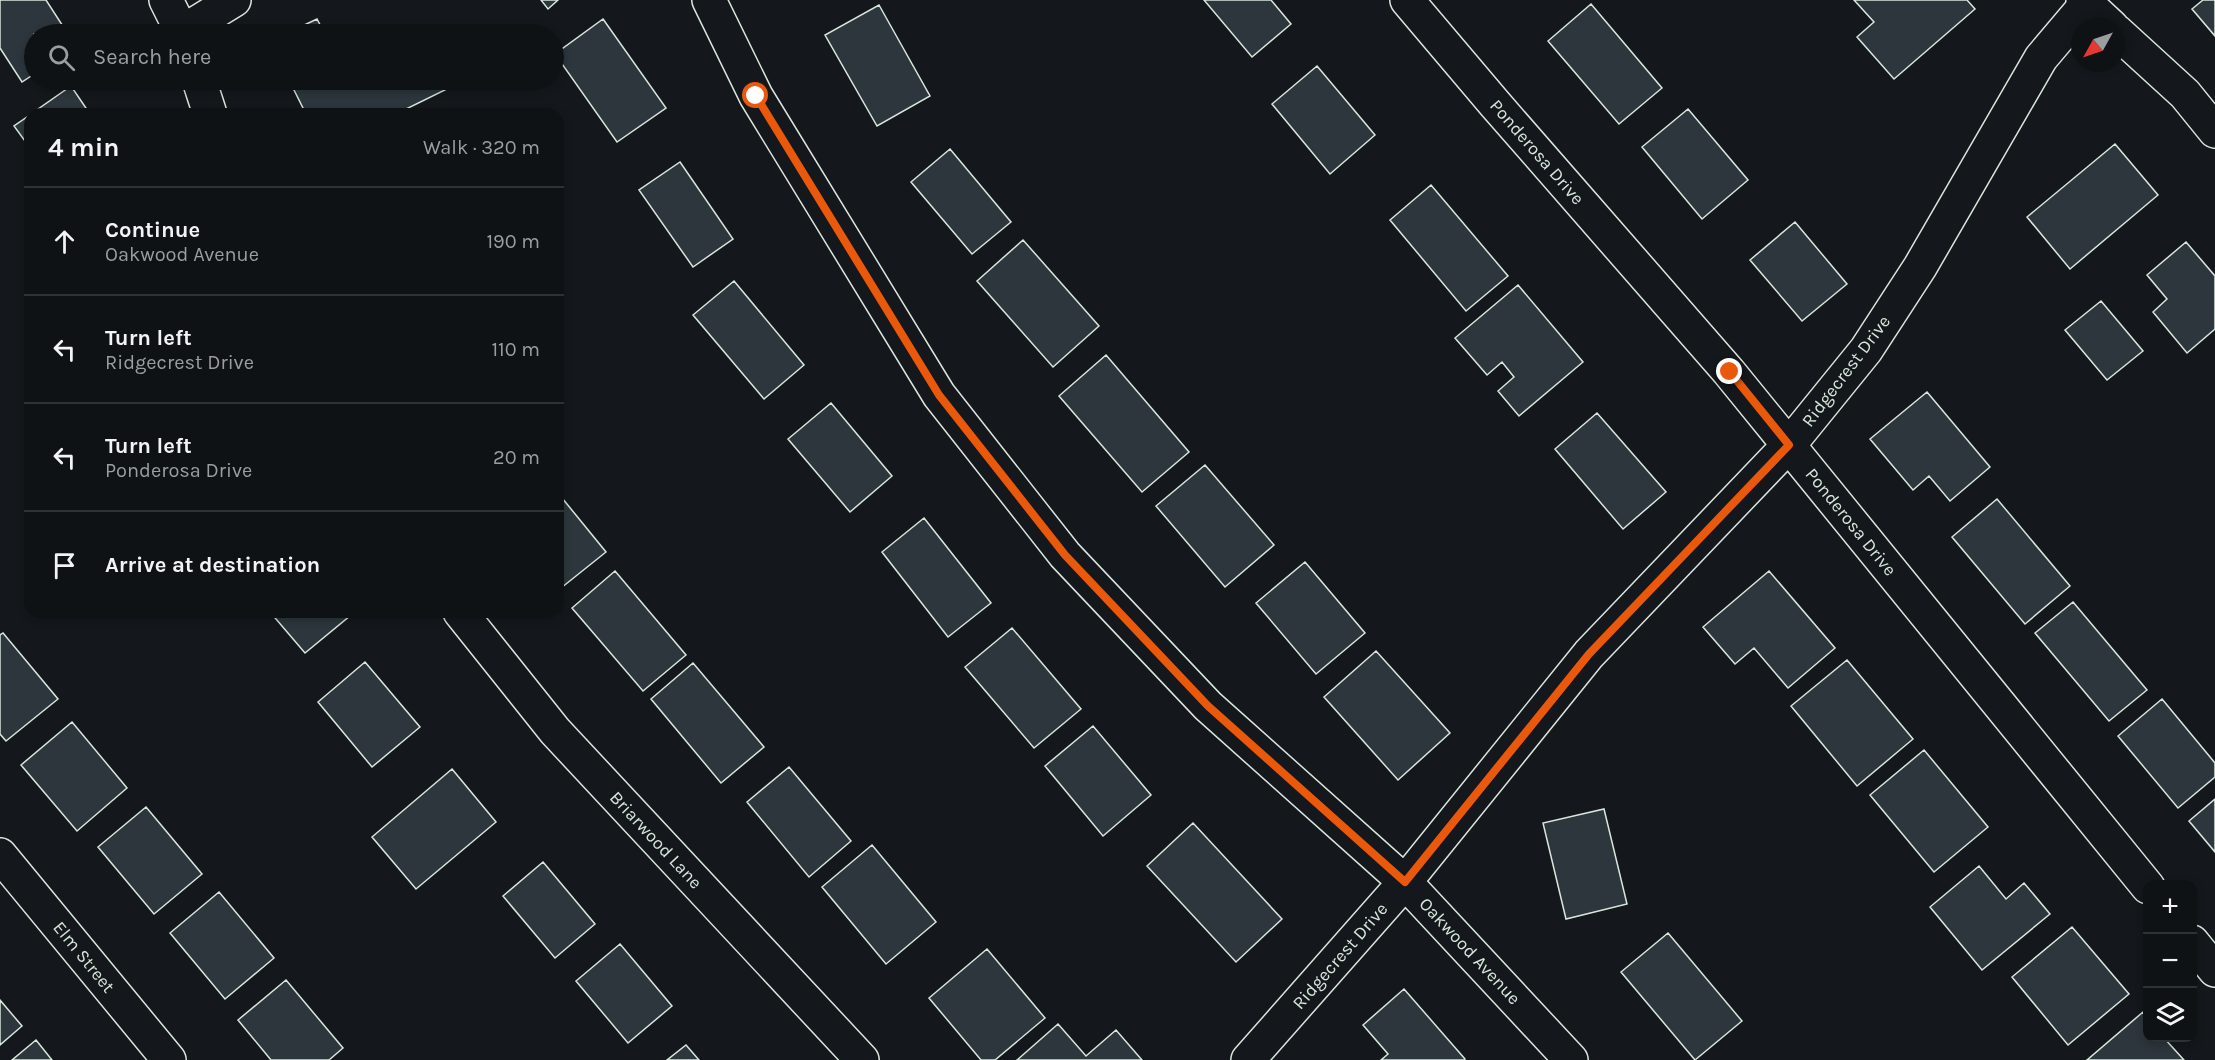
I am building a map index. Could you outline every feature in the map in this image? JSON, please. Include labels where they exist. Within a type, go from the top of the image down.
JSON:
[{"type":"street","points":[[166,0],[178,24]]},
{"type":"street","points":[[197,24],[234,0]]},
{"type":"street","name":"Oakwood Avenue","points":[[709,0],[756,96],[939,395],[1065,555],[1208,706],[1405,882],[1571,1060]]},
{"type":"street","name":"Ponderosa Drive","points":[[1407,0],[1730,372],[2143,881]]},
{"type":"street","points":[[2087,1],[2103,18]]},
{"type":"street","name":"Ridgecrest Drive","points":[[1248,1060],[1405,882],[1589,654],[1789,445],[1866,350],[1920,267],[2041,58],[2087,1]]},
{"type":"street","points":[[2125,39],[2185,94],[2215,131]]},
{"type":"street","points":[[202,90],[208,108]]},
{"type":"street","name":"Briarwood Lane","points":[[465,618],[555,731],[862,1060]]},
{"type":"street","name":"Elm Street","points":[[0,855],[169,1060]]},
{"type":"street","points":[[2197,947],[2215,970]]},
{"type":"building","points":[[0,0],[46,0],[62,24],[24,24],[24,81],[22,82],[0,48]]},
{"type":"building","points":[[541,0],[558,0],[548,9]]},
{"type":"building","points":[[1204,0],[1271,0],[1291,24],[1252,57]]},
{"type":"building","points":[[1854,0],[1967,0],[1975,9],[1894,79],[1857,37],[1874,22]]},
{"type":"building","points":[[2203,0],[2215,0],[2215,36],[2192,9]]},
{"type":"building","points":[[1591,4],[1662,88],[1619,124],[1548,41]]},
{"type":"building","points":[[879,5],[930,96],[877,126],[825,35]]},
{"type":"building","points":[[317,19],[320,24],[306,24]]},
{"type":"building","points":[[603,19],[666,108],[617,142],[564,67],[564,47]]},
{"type":"building","points":[[1317,66],[1375,135],[1330,174],[1272,104]]},
{"type":"building","points":[[65,90],[74,90],[86,108],[40,108]]},
{"type":"building","points":[[294,90],[445,90],[408,108],[303,108]]},
{"type":"building","points":[[1688,109],[1748,180],[1702,219],[1642,147]]},
{"type":"building","points":[[24,119],[24,140],[14,126]]},
{"type":"building","points":[[2115,144],[2158,195],[2070,269],[2027,217]]},
{"type":"building","points":[[950,149],[1011,222],[972,254],[911,182]]},
{"type":"building","points":[[680,162],[733,239],[693,267],[639,190]]},
{"type":"building","points":[[1431,185],[1508,276],[1466,311],[1390,220]]},
{"type":"building","points":[[1795,222],[1847,284],[1802,321],[1750,260]]},
{"type":"building","points":[[1023,240],[1099,326],[1053,367],[977,281]]},
{"type":"building","points":[[2186,242],[2215,276],[2215,329],[2187,353],[2153,312],[2167,299],[2147,275]]},
{"type":"building","points":[[734,281],[804,365],[764,399],[693,315]]},
{"type":"building","points":[[1518,285],[1583,362],[1519,416],[1498,391],[1514,377],[1502,362],[1487,375],[1455,338]]},
{"type":"building","points":[[2101,301],[2143,351],[2107,380],[2065,330]]},
{"type":"building","points":[[1106,355],[1189,452],[1142,492],[1059,396]]},
{"type":"building","points":[[1927,392],[1990,467],[1950,501],[1929,476],[1913,490],[1870,439]]},
{"type":"building","points":[[831,403],[892,476],[850,512],[788,439]]},
{"type":"building","points":[[1597,413],[1666,492],[1623,529],[1555,449]]},
{"type":"building","points":[[1205,465],[1274,545],[1225,587],[1156,506]]},
{"type":"building","points":[[1997,499],[2070,586],[2025,624],[1952,537]]},
{"type":"building","points":[[564,500],[606,552],[564,586]]},
{"type":"building","points":[[924,518],[991,603],[948,637],[882,552]]},
{"type":"building","points":[[1305,562],[1365,633],[1316,674],[1256,603]]},
{"type":"building","points":[[615,571],[686,655],[643,691],[572,608]]},
{"type":"building","points":[[1769,571],[1835,648],[1788,688],[1754,648],[1735,664],[1703,627]]},
{"type":"building","points":[[2073,602],[2147,690],[2109,721],[2035,633]]},
{"type":"building","points":[[275,618],[347,618],[305,653]]},
{"type":"building","points":[[1012,628],[1081,709],[1034,748],[965,667]]},
{"type":"building","points":[[3,633],[58,699],[6,741],[0,734],[0,635]]},
{"type":"building","points":[[1376,651],[1450,733],[1398,780],[1324,697]]},
{"type":"building","points":[[1847,660],[1913,739],[1857,786],[1791,706]]},
{"type":"building","points":[[365,662],[420,727],[372,767],[318,702]]},
{"type":"building","points":[[693,663],[764,747],[721,783],[651,699]]},
{"type":"building","points":[[2162,699],[2215,763],[2215,777],[2178,808],[2118,736]]},
{"type":"building","points":[[72,722],[127,788],[77,831],[21,765]]},
{"type":"building","points":[[1093,726],[1151,795],[1103,836],[1045,766]]},
{"type":"building","points":[[1924,750],[1988,827],[1934,872],[1870,795]]},
{"type":"building","points":[[789,767],[851,841],[809,877],[747,802]]},
{"type":"building","points":[[452,769],[496,822],[416,889],[372,837]]},
{"type":"building","points":[[2215,799],[2215,852],[2189,821]]},
{"type":"building","points":[[146,807],[202,874],[154,914],[98,847]]},
{"type":"building","points":[[1604,809],[1627,904],[1566,919],[1543,823]]},
{"type":"building","points":[[1193,823],[1282,919],[1236,962],[1147,866]]},
{"type":"building","points":[[872,845],[936,922],[886,964],[822,887]]},
{"type":"building","points":[[543,862],[595,924],[555,958],[503,896]]},
{"type":"building","points":[[1979,866],[2006,899],[2024,883],[2050,914],[1982,970],[1930,907]]},
{"type":"building","points":[[219,892],[274,958],[225,999],[170,933]]},
{"type":"building","points":[[2072,927],[2129,994],[2068,1045],[2012,977]]},
{"type":"building","points":[[1668,933],[1742,1021],[1695,1060],[1621,972]]},
{"type":"building","points":[[620,944],[672,1006],[628,1043],[576,981]]},
{"type":"building","points":[[987,949],[1045,1018],[995,1060],[981,1060],[929,998]]},
{"type":"building","points":[[286,980],[343,1048],[329,1060],[271,1060],[238,1020]]},
{"type":"building","points":[[1404,989],[1464,1060],[1381,1060],[1388,1054],[1363,1025]]},
{"type":"building","points":[[0,1000],[22,1026],[0,1045]]},
{"type":"building","points":[[2143,1012],[2143,1042],[2168,1042],[2184,1060],[2087,1060]]},
{"type":"building","points":[[1058,1024],[1086,1056],[1116,1030],[1142,1060],[1017,1060]]},
{"type":"building","points":[[36,1040],[52,1060],[12,1060]]},
{"type":"building","points":[[686,1045],[699,1060],[667,1060]]},
{"type":"route","points":[[756,96],[939,395],[1065,555],[1208,706],[1405,882],[1589,654],[1789,445],[1730,372]]}]
